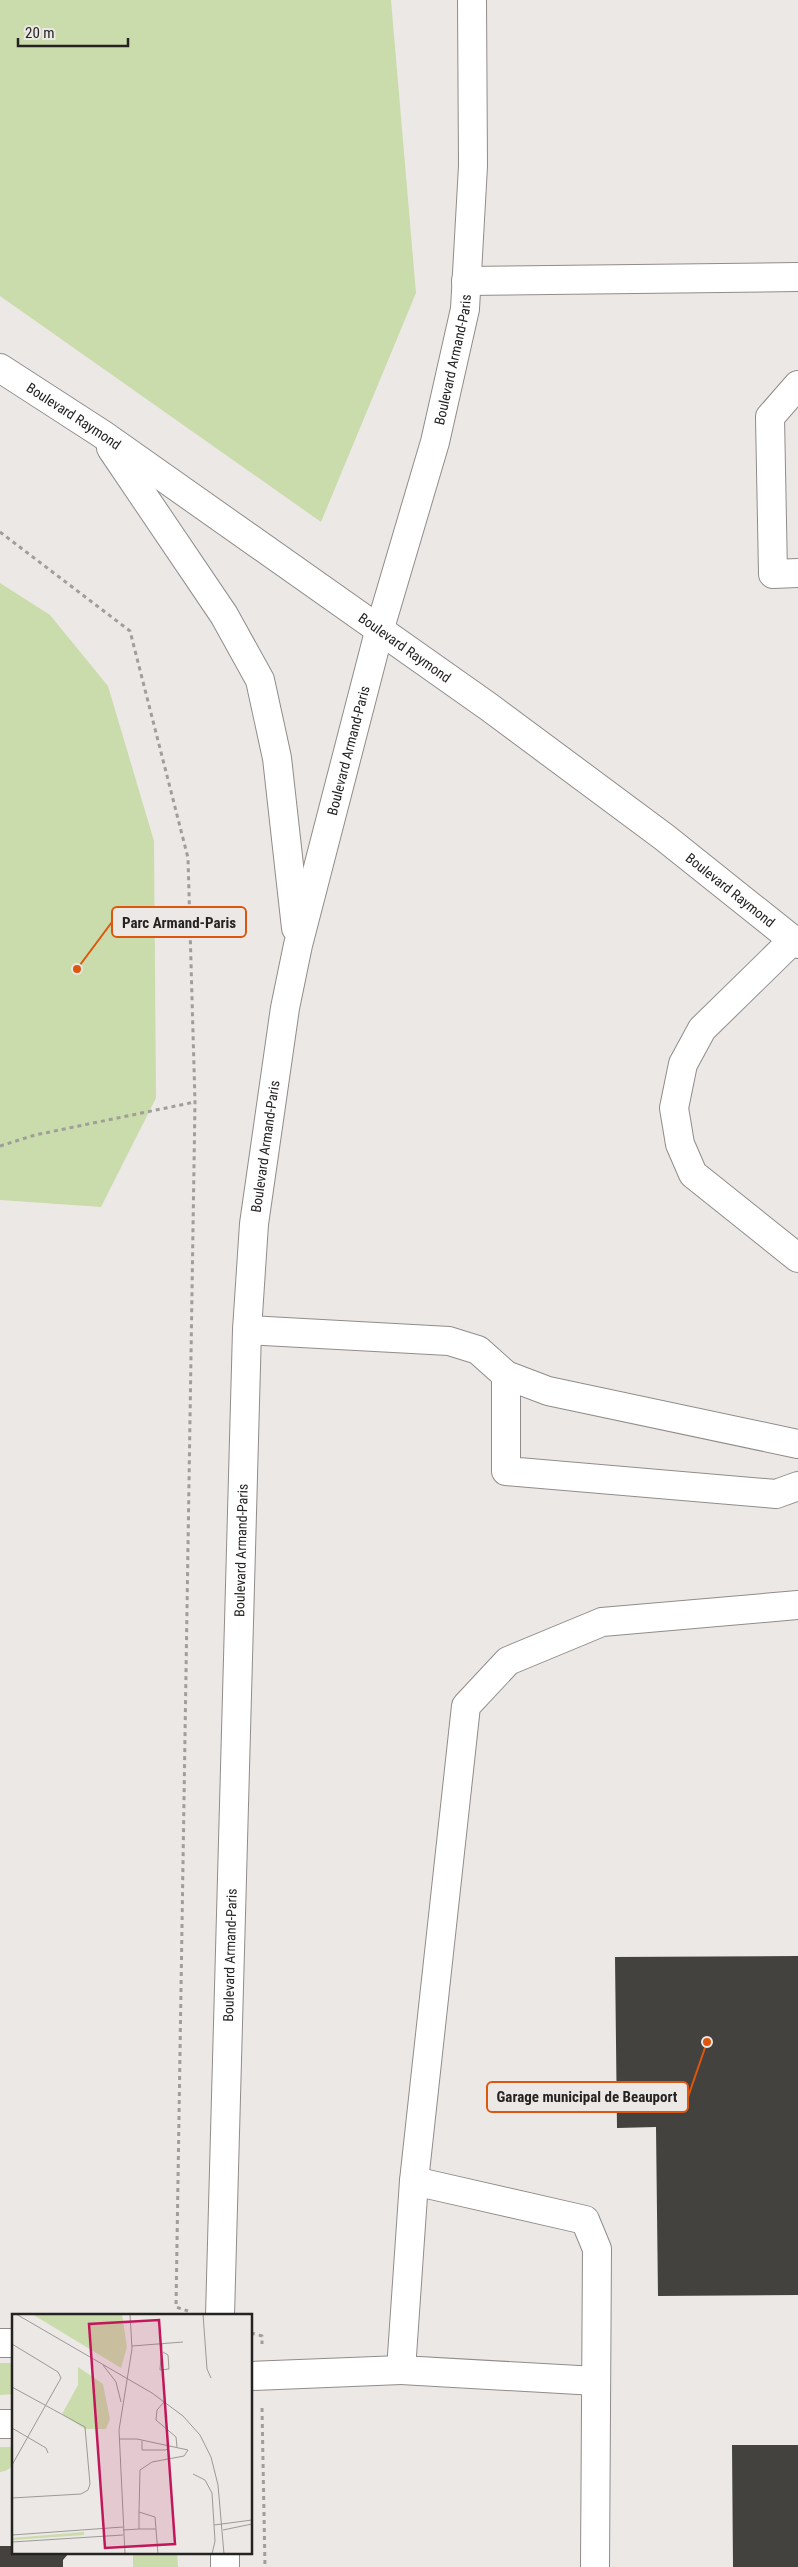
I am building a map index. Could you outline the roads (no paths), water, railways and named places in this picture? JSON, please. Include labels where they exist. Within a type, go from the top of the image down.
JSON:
[{"type":"street","name":"Boulevard Armand-Paris","points":[[220,2314],[247,1330],[254,1224],[285,1008],[298,945],[380,628],[435,442],[465,309],[473,166],[472,0]]},
{"type":"street","points":[[466,281],[798,277]]},
{"type":"street","name":"Boulevard Raymond","points":[[0,368],[102,434],[380,628],[664,837],[796,942]]},
{"type":"street","points":[[798,385],[770,417],[773,574],[798,573]]},
{"type":"street","points":[[102,434],[224,615],[260,680],[277,758],[298,945]]},
{"type":"street","points":[[796,942],[702,1029],[683,1064],[674,1108],[680,1144],[693,1174],[798,1258]]},
{"type":"street","points":[[247,1330],[449,1341],[478,1350],[506,1375],[548,1391],[798,1444]]},
{"type":"street","points":[[506,1375],[506,1471],[776,1494],[798,1486]]},
{"type":"street","points":[[401,2370],[414,2181],[466,1706],[508,1661],[602,1622],[798,1605]]},
{"type":"street","points":[[414,2181],[585,2220],[597,2249],[595,2567]]},
{"type":"street","points":[[256,2376],[401,2370],[596,2381]]},
{"type":"street","points":[[224,2554],[225,2567]]},
{"type":"place","name":"Parc Armand-Paris","points":[[77,969]]},
{"type":"place","name":"Garage municipal de Beauport","points":[[707,2042]]}]
